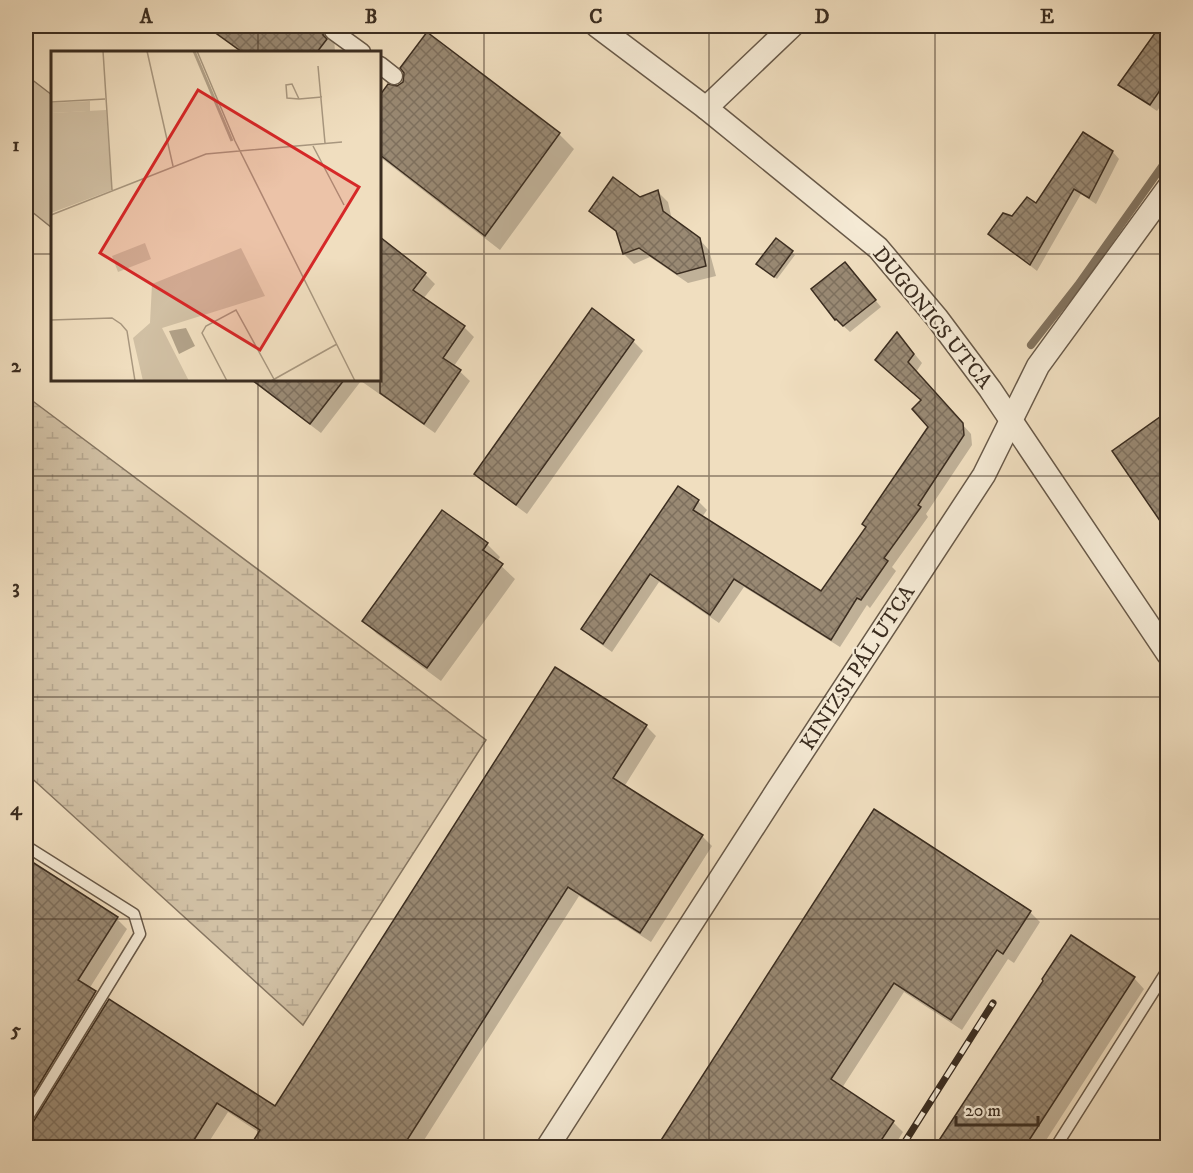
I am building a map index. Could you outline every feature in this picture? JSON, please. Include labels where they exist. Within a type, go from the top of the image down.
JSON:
[{"type":"street","name":"DUGONICS UTCA","points":[[597,26],[706,108],[878,248],[936,318],[990,389],[1167,654]]},
{"type":"street","points":[[706,108],[792,26]]},
{"type":"street","points":[[333,31],[361,51]]},
{"type":"street","points":[[381,66],[394,76]]},
{"type":"street","name":"KINIZSI PÁL UTCA","points":[[547,1148],[984,475],[1038,366],[1167,188]]},
{"type":"lane","points":[[26,846],[134,914],[140,934],[26,1120]]},
{"type":"lane","points":[[1055,1148],[1167,969]]},
{"type":"green space","points":[[26,75],[51,94],[51,227],[26,207]]},
{"type":"green space","points":[[26,396],[486,740],[303,1025],[26,773]]},
{"type":"building","points":[[206,26],[324,26],[323,35],[327,39],[318,51],[241,51]]},
{"type":"building","points":[[1160,26],[1167,26],[1167,80],[1150,105],[1118,85]]},
{"type":"building","points":[[427,32],[560,133],[485,236],[381,156],[381,94],[388,84],[397,86],[403,82],[404,73],[400,68]]},
{"type":"building","points":[[1083,132],[1113,151],[1089,198],[1074,189],[1030,265],[988,234],[1003,213],[1012,216],[1027,197],[1036,203]]},
{"type":"building","points":[[613,177],[640,197],[658,190],[663,211],[700,238],[706,266],[677,274],[639,248],[623,254],[616,231],[589,211]]},
{"type":"building","points":[[381,238],[426,273],[413,290],[465,326],[443,358],[461,370],[424,424],[380,393]]},
{"type":"building","points":[[776,238],[793,251],[774,277],[756,264]]},
{"type":"building","points":[[845,262],[876,300],[843,326],[835,320],[811,289]]},
{"type":"building","points":[[592,308],[634,340],[516,505],[474,474]]},
{"type":"building","points":[[897,332],[914,354],[908,362],[963,423],[964,435],[918,505],[921,507],[884,558],[888,561],[861,600],[857,598],[831,640],[734,579],[710,615],[650,574],[603,644],[581,629],[678,486],[699,500],[693,510],[821,591],[866,527],[862,524],[928,427],[912,409],[921,400],[875,360]]},
{"type":"building","points":[[253,381],[343,381],[310,424]]},
{"type":"building","points":[[1167,412],[1167,531],[1112,451]]},
{"type":"building","points":[[442,510],[488,543],[483,550],[503,564],[427,668],[362,621]]},
{"type":"building","points":[[555,667],[647,725],[613,778],[703,835],[640,933],[568,887],[402,1148],[249,1148],[260,1130],[217,1103],[189,1148],[26,1148],[26,1127],[32,1124],[109,999],[275,1106]]},
{"type":"building","points":[[874,809],[1031,911],[1003,954],[997,950],[951,1020],[894,983],[831,1079],[894,1121],[876,1148],[656,1148]]},
{"type":"building","points":[[26,858],[118,917],[78,980],[96,991],[26,1106]]},
{"type":"building","points":[[1071,935],[1135,977],[1024,1148],[934,1148],[1043,981],[1042,979]]},
{"type":"waterway","points":[[1031,345],[1078,285],[1168,158]]},
{"type":"railway","points":[[901,1148],[993,1003]]}]
